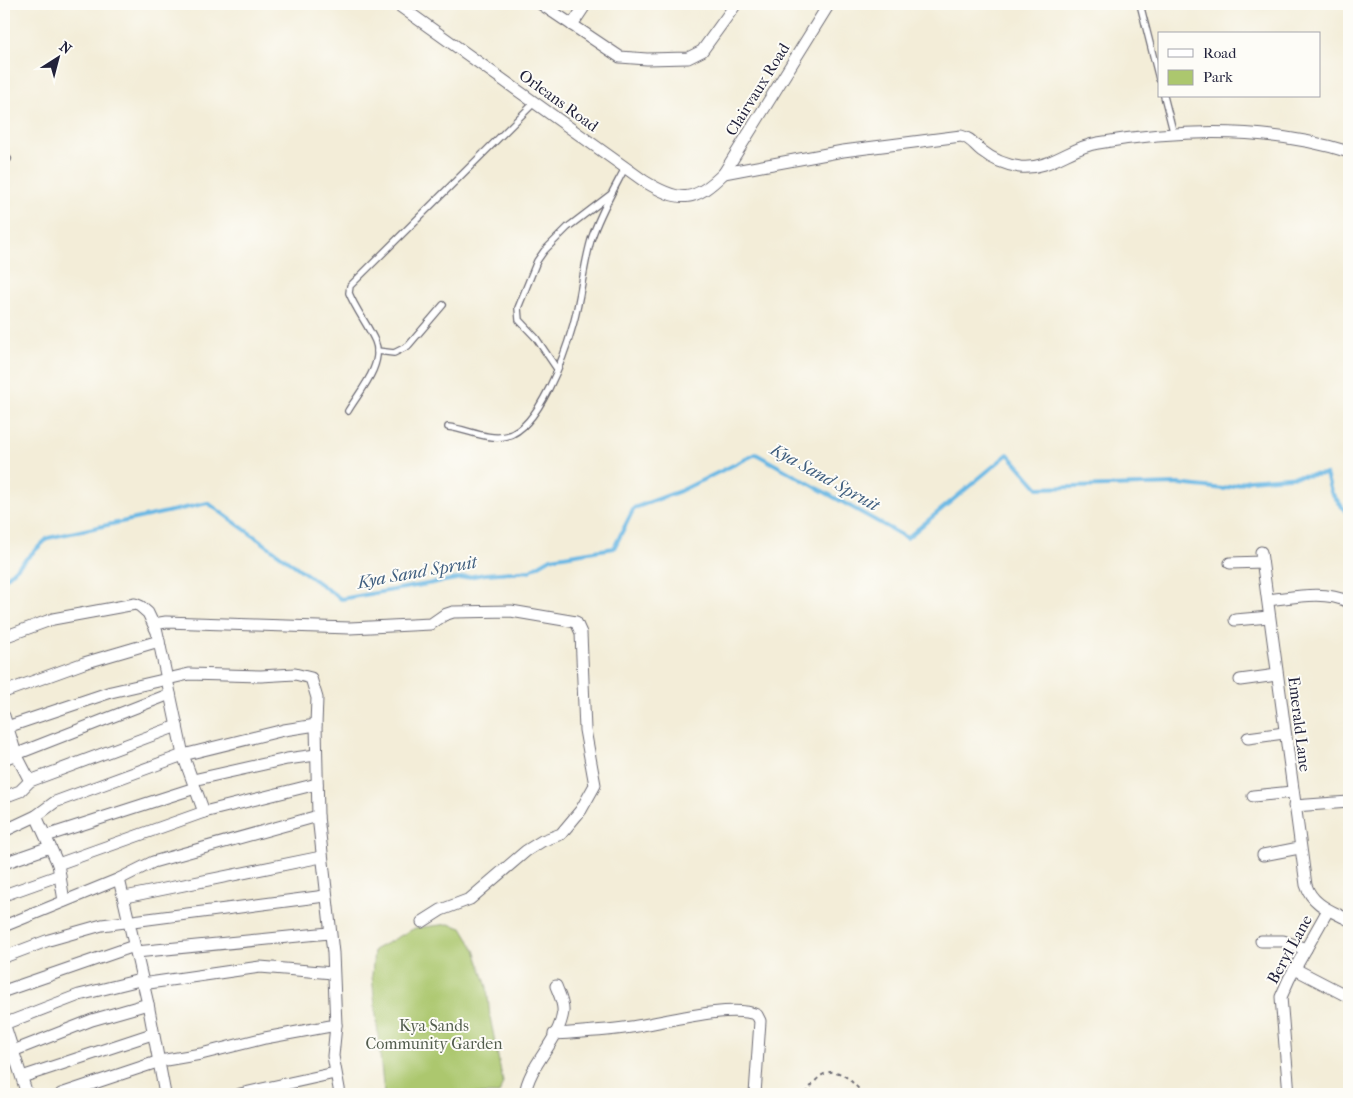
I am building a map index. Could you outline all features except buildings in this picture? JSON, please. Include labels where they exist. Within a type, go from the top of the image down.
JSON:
[{"type":"street","name":"Orleans Road","points":[[397,4],[625,168],[669,195],[691,198],[709,188]]},
{"type":"street","points":[[542,4],[620,57],[647,59],[688,58],[702,52],[736,4]]},
{"type":"street","points":[[572,24],[586,4]]},
{"type":"street","name":"Clairvaux Road","points":[[709,188],[724,173],[829,4]]},
{"type":"street","points":[[724,173],[843,151],[961,136],[967,137],[982,151],[1002,163],[1031,167],[1055,162],[1074,150],[1098,143],[1174,135],[1288,136],[1325,144],[1349,152]]},
{"type":"street","name":"Emerald Lane","points":[[1230,563],[1262,557],[1299,848],[1306,885],[1313,898],[1328,910]]},
{"type":"street","points":[[1268,600],[1324,595],[1339,597],[1349,602]]},
{"type":"street","points":[[4,637],[53,619],[134,604],[144,608],[154,624],[183,755],[204,812]]},
{"type":"street","points":[[154,624],[166,622],[350,628],[432,624],[448,613],[511,611],[576,622],[581,633],[585,730],[595,785],[593,791],[574,820],[561,834],[542,841],[526,851],[470,899],[441,910],[422,922]]},
{"type":"street","points":[[1235,620],[1269,617]]},
{"type":"street","points":[[4,692],[84,663],[159,641]]},
{"type":"street","points":[[30,781],[16,754],[5,724],[111,692],[166,678],[195,673],[306,675],[311,678],[316,691],[318,816],[334,974],[336,1025],[333,1047],[335,1073],[340,1094]]},
{"type":"street","points":[[1240,680],[1277,675]]},
{"type":"street","points":[[4,759],[170,694]]},
{"type":"street","points":[[4,831],[36,816],[55,802],[183,755],[284,730],[316,725]]},
{"type":"street","points":[[4,797],[20,791],[30,781],[177,726]]},
{"type":"street","points":[[1248,738],[1284,733]]},
{"type":"street","points":[[4,863],[48,841],[194,784],[287,759],[316,755]]},
{"type":"street","points":[[4,894],[58,870],[204,812],[317,784]]},
{"type":"street","points":[[1253,796],[1292,792]]},
{"type":"street","points":[[1294,806],[1349,802]]},
{"type":"street","points":[[36,816],[48,841],[58,870],[64,901]]},
{"type":"street","points":[[4,926],[119,879],[153,862],[318,816]]},
{"type":"street","points":[[1263,855],[1299,848]]},
{"type":"street","points":[[125,897],[321,857]]},
{"type":"street","points":[[119,879],[125,897],[141,982],[148,1004],[152,1034],[160,1061],[165,1094]]},
{"type":"street","points":[[4,957],[70,933],[102,925],[130,923],[325,896]]},
{"type":"street","points":[[1328,910],[1349,920]]},
{"type":"street","name":"Beryl Lane","points":[[1289,1094],[1281,1004],[1284,989],[1328,910]]},
{"type":"street","points":[[4,991],[135,949],[329,933]]},
{"type":"street","points":[[1261,941],[1283,941],[1306,949]]},
{"type":"street","points":[[27,1094],[4,1024],[79,995],[141,982],[260,967],[334,974]]},
{"type":"street","points":[[1295,969],[1349,997]]},
{"type":"street","points":[[526,1094],[527,1085],[535,1066],[554,1034],[563,1011],[556,986]]},
{"type":"street","points":[[13,1051],[92,1020],[148,1004]]},
{"type":"street","points":[[554,1034],[630,1027],[733,1010],[752,1012],[757,1015],[760,1021],[755,1094]]},
{"type":"street","points":[[61,1094],[160,1061],[336,1025]]},
{"type":"street","points":[[22,1077],[152,1034]]},
{"type":"street","points":[[240,1094],[335,1073]]},
{"type":"lane","points":[[1140,4],[1158,75]]},
{"type":"lane","points":[[1165,98],[1174,135]]},
{"type":"lane","points":[[348,411],[373,369],[377,351],[375,342],[349,294],[350,286],[534,102]]},
{"type":"lane","points":[[448,428],[488,436],[509,436],[529,421],[557,369],[573,327],[580,282],[592,237],[625,168]]},
{"type":"lane","points":[[557,369],[536,338],[519,320],[517,314],[520,301],[537,262],[553,242],[568,227],[612,194]]},
{"type":"lane","points":[[377,351],[394,353],[408,346],[443,305]]},
{"type":"path","points":[[806,1094],[819,1077],[830,1070],[837,1071],[851,1080],[863,1094]]},
{"type":"green space","name":"Kya Sands Community Garden","points":[[449,924],[462,928],[475,950],[487,987],[490,1017],[503,1082],[499,1094],[384,1094],[372,976],[374,950],[415,928]]},
{"type":"waterway","name":"Kya Sand Spruit","points":[[4,580],[48,538],[208,503],[341,599],[485,574],[529,571],[551,558],[614,548],[634,508],[680,491],[756,454],[907,538],[1008,454],[1038,488],[1178,484],[1224,489],[1249,480],[1326,474],[1331,492],[1349,516]]}]
